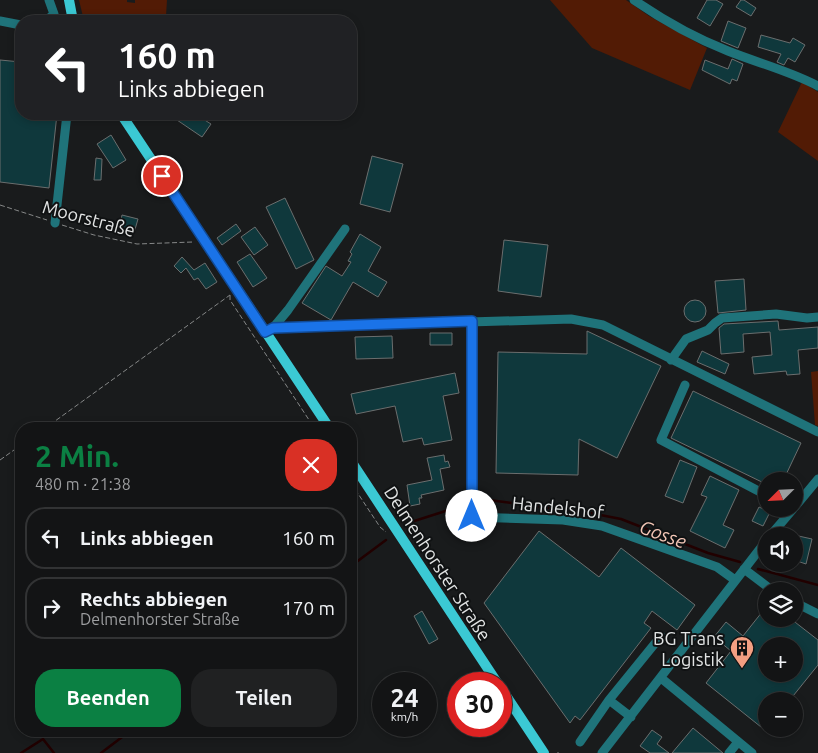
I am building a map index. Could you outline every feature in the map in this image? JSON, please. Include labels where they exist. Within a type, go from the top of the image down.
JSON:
[{"type":"main road","points":[[69,0],[72,15]]},
{"type":"main road","points":[[125,120],[203,238],[269,330],[326,422]]},
{"type":"main road","name":"Delmenhorster Straße","points":[[357,470],[490,672]]},
{"type":"main road","points":[[512,705],[544,753]]},
{"type":"street","points":[[49,0],[53,9],[52,15]]},
{"type":"street","points":[[634,0],[677,27],[713,44],[818,86]]},
{"type":"street","points":[[0,21],[15,24]]},
{"type":"street","points":[[55,223],[65,120]]},
{"type":"street","points":[[269,330],[288,310],[345,230]]},
{"type":"street","points":[[671,360],[686,339],[708,330],[722,318],[776,314],[807,318],[818,317]]},
{"type":"street","points":[[269,330],[472,321],[571,319],[603,326],[818,432]]},
{"type":"street","name":"Handelshof","points":[[472,321],[472,516],[563,520],[602,526],[717,567],[735,580]]},
{"type":"street","points":[[685,385],[661,440],[758,491]]},
{"type":"street","points":[[803,496],[818,479]]},
{"type":"street","points":[[602,753],[758,551]]},
{"type":"street","points":[[744,569],[761,582]]},
{"type":"street","points":[[803,606],[818,614]]},
{"type":"street","points":[[580,742],[609,700],[661,636]]},
{"type":"street","points":[[661,678],[752,753]]},
{"type":"street","points":[[609,700],[631,717]]},
{"type":"street","points":[[729,753],[738,742]]},
{"type":"path","name":"Moorstraße","points":[[0,205],[94,235],[137,244],[196,242],[203,238]]},
{"type":"path","points":[[229,289],[230,300],[310,422]]},
{"type":"path","points":[[54,422],[230,296]]},
{"type":"path","points":[[0,460],[15,449]]},
{"type":"path","points":[[357,492],[380,527],[388,534]]},
{"type":"shaded area","points":[[79,0],[127,0],[127,2],[135,3],[135,0],[167,0],[166,15],[83,15]]},
{"type":"shaded area","points":[[550,0],[626,0],[649,16],[707,48],[690,90],[592,48]]},
{"type":"shaded area","points":[[802,82],[818,92],[818,161],[778,132]]},
{"type":"shaded area","points":[[818,371],[818,426],[815,425],[811,372]]},
{"type":"building","points":[[707,0],[716,0],[723,4],[710,26],[697,18]]},
{"type":"building","points":[[741,0],[756,8],[751,16],[736,7]]},
{"type":"building","points":[[728,21],[746,28],[738,48],[721,41]]},
{"type":"building","points":[[761,35],[790,43],[793,38],[805,45],[795,62],[788,58],[784,65],[777,62],[781,54],[758,47]]},
{"type":"building","points":[[732,59],[743,64],[737,81],[732,79],[730,84],[702,70],[705,60],[728,69]]},
{"type":"building","points":[[0,60],[15,61],[15,120],[56,120],[49,188],[0,182]]},
{"type":"building","points":[[177,120],[205,120],[211,124],[202,137]]},
{"type":"building","points":[[111,135],[126,160],[113,168],[97,144]]},
{"type":"building","points":[[372,156],[403,164],[390,212],[360,204]]},
{"type":"building","points":[[96,158],[102,159],[101,180],[94,180]]},
{"type":"building","points":[[285,198],[314,260],[296,269],[266,207]]},
{"type":"building","points":[[122,215],[138,219],[134,233],[119,230]]},
{"type":"building","points":[[236,224],[241,231],[222,245],[217,238]]},
{"type":"building","points":[[255,227],[268,245],[254,255],[241,237]]},
{"type":"building","points":[[360,234],[381,247],[368,271],[387,282],[378,297],[353,282],[331,320],[302,303],[326,266],[342,276],[351,262],[348,261],[352,254],[350,252]]},
{"type":"building","points":[[504,240],[548,245],[541,297],[498,291]]},
{"type":"building","points":[[250,254],[267,278],[253,287],[237,262]]},
{"type":"building","points":[[182,257],[194,270],[205,263],[217,282],[206,289],[198,278],[194,280],[186,268],[181,273],[174,266]]},
{"type":"building","points":[[744,279],[746,310],[718,313],[715,281]]},
{"type":"building","points":[[695,300],[703,303],[706,311],[703,319],[695,322],[687,319],[684,311],[687,303]]},
{"type":"building","points":[[778,321],[779,330],[818,327],[818,348],[798,350],[800,374],[787,375],[786,371],[754,374],[752,357],[772,355],[770,332],[743,334],[744,352],[721,354],[719,328],[724,324]]},
{"type":"building","points":[[587,331],[661,366],[617,458],[579,439],[578,475],[496,473],[498,352],[587,354]]},
{"type":"building","points":[[430,333],[452,333],[452,345],[430,345]]},
{"type":"building","points":[[392,336],[393,358],[356,359],[355,337]]},
{"type":"building","points":[[702,351],[729,364],[725,374],[697,362]]},
{"type":"building","points":[[455,373],[459,393],[443,396],[452,440],[424,445],[422,438],[403,442],[395,406],[356,414],[351,394]]},
{"type":"building","points":[[693,391],[801,443],[787,472],[758,472],[758,480],[671,438]]},
{"type":"building","points":[[444,455],[445,462],[448,461],[450,467],[440,469],[444,490],[421,495],[422,498],[419,498],[420,504],[410,506],[407,485],[432,480],[427,458]]},
{"type":"building","points":[[680,460],[697,467],[683,503],[665,496]]},
{"type":"building","points":[[710,476],[739,490],[723,525],[734,530],[725,548],[690,531],[707,497],[701,495]]},
{"type":"building","points":[[758,509],[758,518],[767,518],[763,526],[752,521]]},
{"type":"building","points":[[539,531],[599,577],[621,548],[695,605],[677,630],[652,611],[644,623],[651,628],[580,720],[575,716],[570,723],[484,603]]},
{"type":"building","points":[[803,537],[812,539],[806,564],[803,563]]},
{"type":"building","points":[[422,611],[438,639],[429,644],[414,616]]},
{"type":"building","name":"BG Trans Logistik","points":[[758,617],[758,627],[801,627],[818,640],[818,665],[796,692],[758,692],[758,725],[706,683],[731,651],[714,637],[726,622],[743,636]]},
{"type":"building","points":[[693,728],[723,753],[672,753]]},
{"type":"building","points":[[652,730],[662,737],[657,744],[669,753],[650,753],[640,746]]},
{"type":"waterway","name":"Gosse","points":[[481,499],[573,511]]},
{"type":"waterway","name":"Gosse","points":[[408,523],[458,507]]},
{"type":"waterway","name":"Gosse","points":[[585,512],[621,519],[708,553],[740,562]]},
{"type":"waterway","name":"Gosse","points":[[357,562],[386,540]]},
{"type":"waterway","name":"Gosse","points":[[769,572],[818,585]]},
{"type":"waterway","name":"Gosse","points":[[101,753],[122,737]]},
{"type":"waterway","points":[[21,753],[43,739],[54,753]]},
{"type":"place","name":"BG Trans Logistik","points":[[742,669]]},
{"type":"route","points":[[162,176],[265,332],[273,328],[472,321],[472,516]]}]
